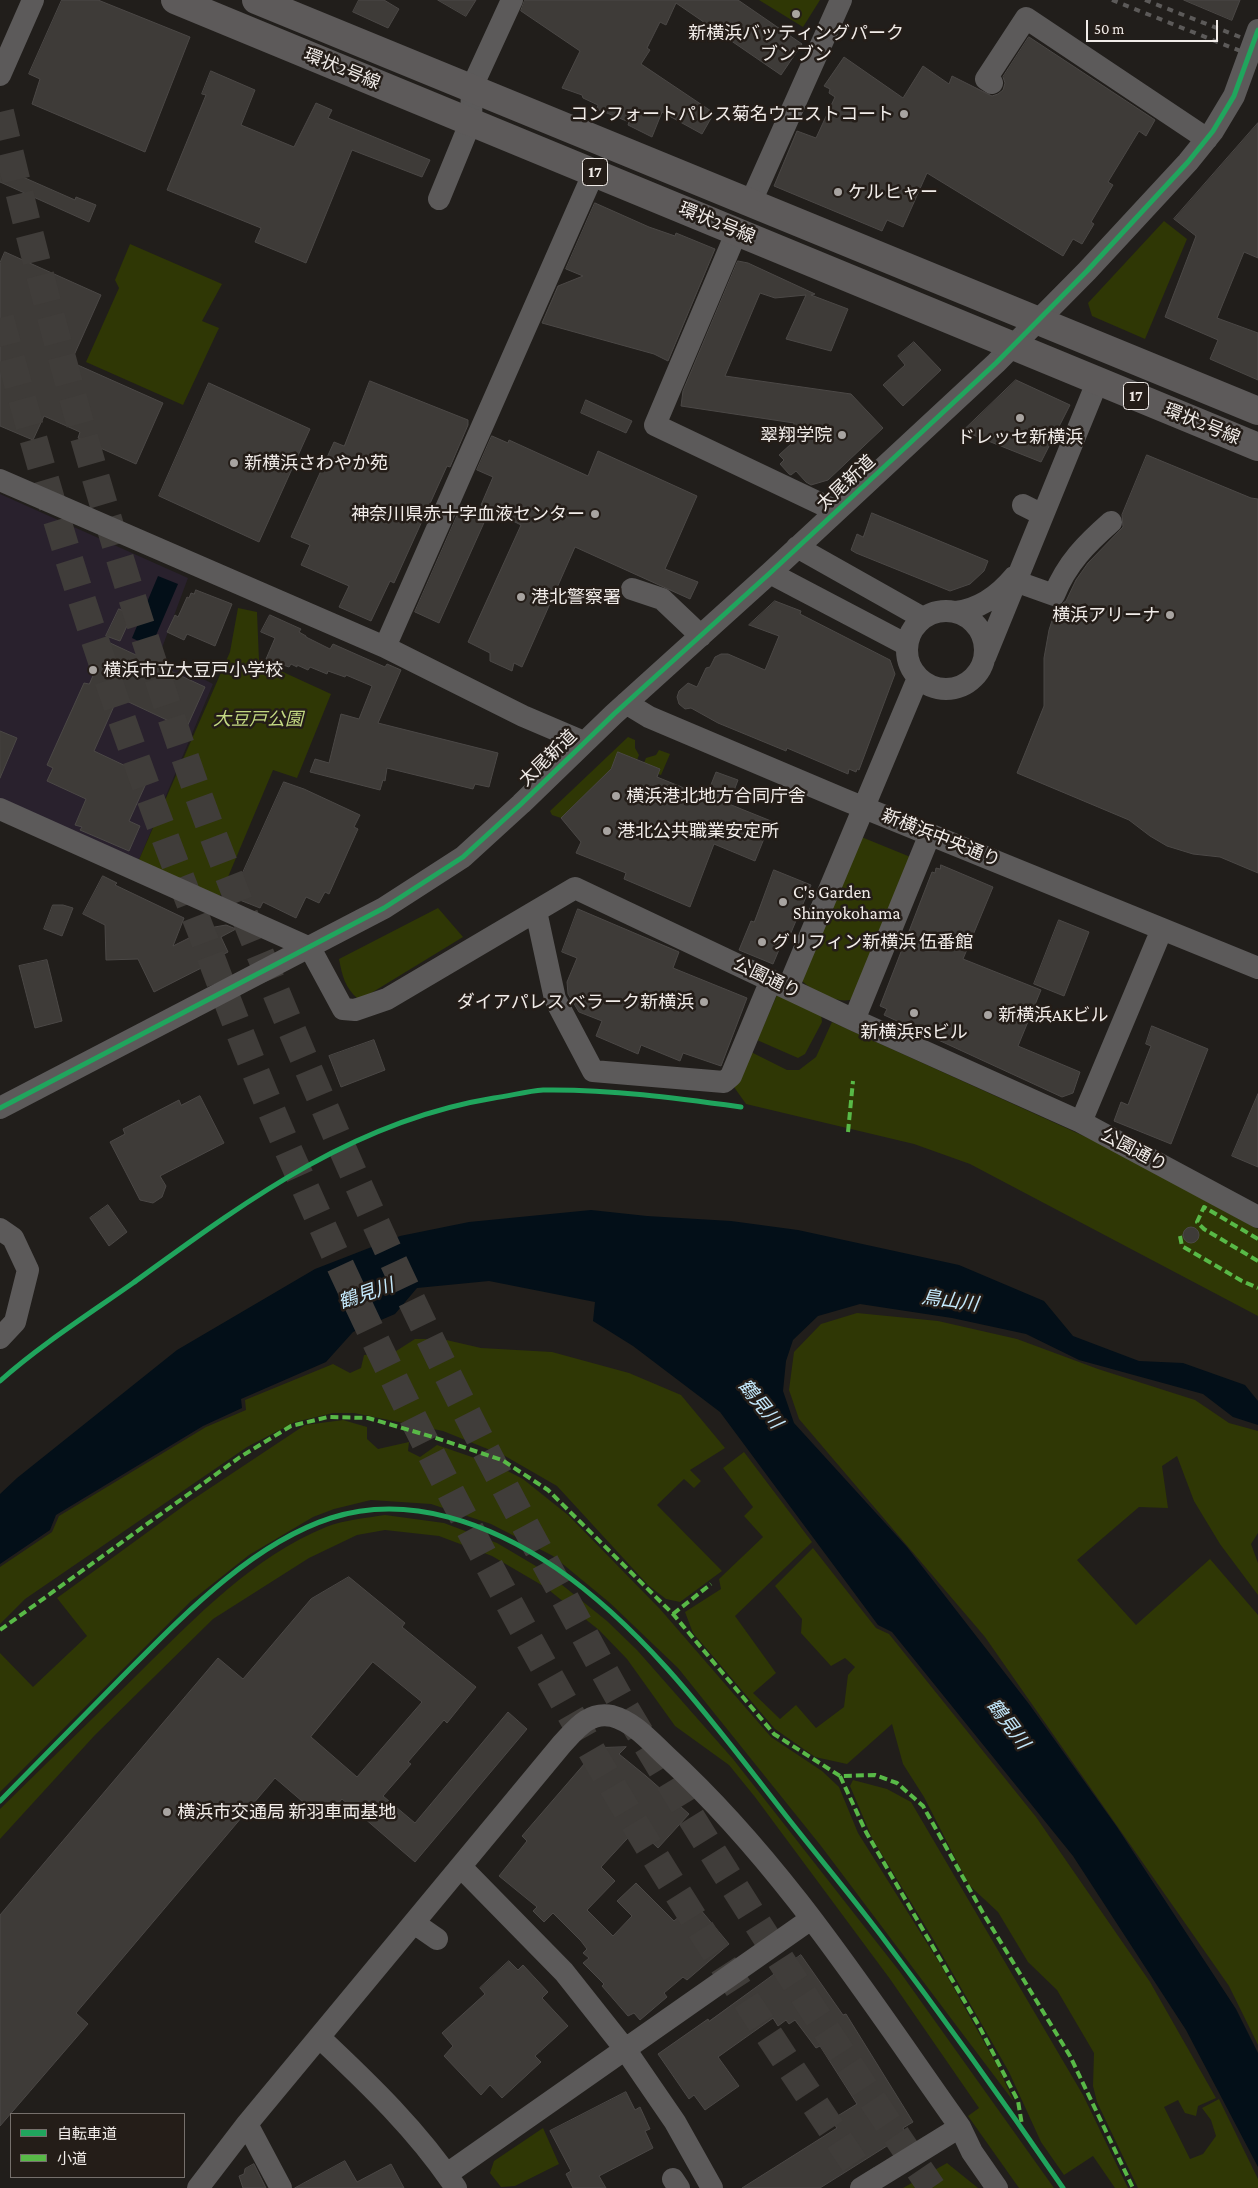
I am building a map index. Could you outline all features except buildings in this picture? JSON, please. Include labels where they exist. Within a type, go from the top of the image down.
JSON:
[{"type":"main road","name":"環状2号線","points":[[175,0],[1258,447]]},
{"type":"main road","name":"環状2号線","points":[[256,0],[1258,411]]},
{"type":"street","points":[[0,75],[33,0]]},
{"type":"street","points":[[438,199],[471,121],[472,87],[512,0]]},
{"type":"street","points":[[750,204],[841,0]]},
{"type":"street","points":[[992,83],[986,79],[1026,18],[1207,139]]},
{"type":"street","name":"太尾新道","points":[[0,1108],[384,908],[463,856],[1014,346],[1149,206],[1207,139],[1234,96],[1250,83],[1258,30]]},
{"type":"street","points":[[385,647],[594,172]]},
{"type":"street","points":[[737,231],[655,425],[836,511]]},
{"type":"street","points":[[1016,577],[980,605],[956,612],[939,611],[923,618],[912,630],[907,645],[908,657],[918,678],[929,685],[942,689],[954,689],[965,685],[974,678],[981,668],[1016,577],[1033,510],[1098,380]]},
{"type":"street","points":[[0,480],[385,647],[523,716],[584,742]]},
{"type":"street","points":[[1016,577],[1054,595],[1068,568],[1083,548],[1112,522]]},
{"type":"street","points":[[797,547],[923,618]]},
{"type":"street","points":[[770,573],[907,645]]},
{"type":"street","points":[[632,589],[662,599],[700,636]]},
{"type":"street","points":[[956,612],[967,616],[976,624],[982,634],[985,656]]},
{"type":"street","points":[[536,912],[555,999],[593,1072],[724,1082],[731,1076],[780,984],[863,807],[918,678]]},
{"type":"street","name":"新横浜中央通り","points":[[626,704],[649,717],[863,807],[1258,968]]},
{"type":"street","points":[[0,809],[310,948]]},
{"type":"street","points":[[854,1020],[930,834]]},
{"type":"street","name":"公園通り","points":[[310,948],[342,1009],[355,1010],[387,999],[576,888],[854,1020],[1081,1122],[1258,1217]]},
{"type":"street","points":[[1081,1122],[1162,929]]},
{"type":"street","points":[[0,1229],[13,1238],[28,1270],[15,1322],[0,1338]]},
{"type":"street","points":[[200,2187],[247,2124],[562,1744],[582,1723],[598,1716],[610,1716],[629,1722],[696,1783],[740,1831],[811,1919],[960,2127],[972,2152],[998,2188]]},
{"type":"street","points":[[461,1867],[564,1972],[625,2049],[675,2122],[706,2186]]},
{"type":"street","points":[[319,2037],[394,2110],[452,2181],[625,2049],[811,1919]]},
{"type":"street","points":[[414,1923],[437,1939]]},
{"type":"street","points":[[247,2124],[281,2188]]},
{"type":"street","points":[[861,2188],[960,2127]]},
{"type":"street","points":[[960,2127],[980,2145],[1011,2188]]},
{"type":"shaded area","name":"横浜市立大豆戸小学校","points":[[0,494],[188,578],[159,656],[213,684],[138,862],[0,799]]},
{"type":"green space","name":"新横浜バッティングパーク ブンブン","points":[[759,0],[820,0],[803,27]]},
{"type":"green space","points":[[1164,221],[1187,239],[1145,339],[1092,316],[1088,303]]},
{"type":"green space","points":[[130,244],[222,284],[202,321],[219,328],[183,405],[86,362],[119,288],[115,280]]},
{"type":"green space","name":"大豆戸公園","points":[[238,608],[257,612],[259,661],[331,694],[297,778],[273,770],[220,896],[138,862],[230,652]]},
{"type":"green space","points":[[628,737],[635,740],[635,748],[639,755],[637,760],[618,753],[611,769],[561,818],[552,815],[550,811]]},
{"type":"green space","points":[[659,750],[670,754],[661,775],[658,774],[660,769],[644,763],[646,758],[656,755]]},
{"type":"green space","points":[[859,836],[913,858],[853,999],[841,1000],[819,993],[802,981]]},
{"type":"green space","points":[[438,908],[463,937],[363,998],[358,999],[345,981],[339,959]]},
{"type":"green space","points":[[778,993],[821,1013],[822,1022],[805,1054],[798,1058],[757,1040]]},
{"type":"green space","points":[[832,1022],[1097,1142],[1258,1229],[1258,1316],[970,1164],[914,1144],[746,1104],[734,1087],[749,1051],[787,1070],[799,1070],[816,1057]]},
{"type":"green space","points":[[857,1313],[938,1321],[1017,1339],[1098,1369],[1195,1400],[1229,1423],[1258,1431],[1258,1533],[1251,1544],[1258,1563],[1258,1595],[1220,1544],[1194,1501],[1177,1456],[1162,1466],[1168,1508],[1139,1507],[1077,1560],[1136,1625],[1210,1559],[1258,1615],[1258,2045],[1229,1986],[985,1637],[799,1419],[789,1390],[794,1352],[821,1324]]},
{"type":"green space","points":[[415,1339],[442,1339],[481,1348],[552,1352],[629,1373],[681,1395],[725,1448],[690,1470],[701,1481],[694,1488],[684,1479],[657,1505],[722,1571],[680,1602],[666,1599],[648,1585],[557,1486],[505,1456],[443,1431],[354,1413],[333,1413],[295,1422],[247,1447],[25,1599],[0,1624],[0,1567],[52,1532],[59,1516],[206,1427],[246,1410],[245,1400],[333,1364],[350,1373],[361,1368],[364,1355],[393,1353]]},
{"type":"green space","points":[[343,1420],[367,1427],[367,1439],[378,1449],[409,1442],[408,1451],[420,1457],[437,1445],[498,1466],[523,1479],[568,1515],[660,1609],[771,1737],[822,1771],[839,1787],[858,1833],[942,1967],[998,2067],[1014,2102],[821,1846],[678,1668],[610,1603],[553,1556],[491,1524],[431,1504],[371,1500],[334,1509],[313,1517],[249,1555],[191,1601],[0,1792],[0,1653],[33,1687],[87,1636],[57,1598],[189,1502],[305,1425]]},
{"type":"green space","points":[[744,1452],[812,1542],[735,1616],[776,1673],[753,1693],[780,1719],[796,1705],[816,1728],[844,1707],[848,1675],[855,1667],[845,1658],[831,1666],[801,1633],[802,1619],[775,1586],[813,1548],[876,1628],[889,1634],[1036,1817],[1150,1982],[1216,2098],[1198,2106],[1196,2116],[1185,2113],[1178,2100],[1164,2107],[1190,2159],[1203,2154],[1216,2136],[1211,2120],[1202,2108],[1219,2099],[1258,2179],[1258,2188],[1138,2188],[1097,2102],[1093,2086],[1094,2053],[1057,1990],[1028,1962],[998,1912],[969,1885],[924,1797],[903,1764],[892,1724],[847,1764],[815,1757],[775,1729],[693,1633],[685,1612],[721,1589],[719,1579],[763,1537],[744,1516],[753,1507],[723,1468]]},
{"type":"green space","points":[[385,1515],[444,1523],[497,1543],[546,1572],[607,1621],[637,1650],[733,1759],[900,1972],[1054,2188],[1019,2188],[968,2116],[979,2108],[890,1979],[755,1797],[729,1765],[675,1726],[627,1659],[599,1630],[545,1587],[492,1556],[439,1536],[385,1530],[357,1535],[309,1558],[213,1619],[95,1735],[0,1839],[0,1809],[183,1630],[227,1590],[274,1555],[326,1527]]},
{"type":"green space","points":[[853,1780],[887,1789],[911,1802],[1083,2095],[1128,2188],[1115,2188],[1093,2156],[1064,2175],[1041,2142],[1009,2072],[932,1937],[872,1838],[850,1786]]},
{"type":"green space","points":[[543,2128],[559,2164],[515,2186],[501,2187],[490,2173],[494,2161]]},
{"type":"green space","points":[[947,2163],[978,2188],[903,2188]]},
{"type":"water","points":[[158,576],[178,584],[151,647],[132,638]]},
{"type":"water","points":[[591,1210],[647,1216],[731,1221],[798,1230],[959,1265],[1044,1301],[1073,1336],[1139,1361],[1183,1363],[1245,1385],[1258,1401],[1258,1425],[1233,1417],[1203,1394],[1079,1360],[1026,1334],[952,1318],[860,1304],[818,1316],[793,1340],[786,1361],[783,1391],[794,1423],[907,1547],[1029,1704],[1117,1827],[1236,2009],[1258,2053],[1258,2167],[1186,2030],[1073,1856],[892,1632],[878,1625],[720,1412],[633,1346],[593,1321],[595,1302],[489,1281],[417,1288],[395,1314],[353,1332],[326,1362],[241,1399],[242,1408],[203,1426],[56,1515],[50,1530],[0,1564],[0,1494],[17,1478],[177,1350],[315,1269],[400,1236],[469,1222]]},
{"type":"tunnel","points":[[0,112],[43,285],[90,457],[115,543],[170,713],[212,833],[270,978],[342,1149],[399,1275],[460,1399],[523,1521],[622,1703],[773,1948],[932,2188]]},
{"type":"tunnel","points":[[0,318],[66,551],[130,742],[252,1063],[336,1257],[462,1515],[565,1704],[637,1827],[713,1949],[871,2188]]},
{"type":"railway","points":[[1112,0],[1258,58]]},
{"type":"railway","points":[[1145,0],[1258,44]]},
{"type":"marked path","points":[[848,1132],[853,1081]]},
{"type":"marked path","points":[[1258,1239],[1204,1207],[1197,1222],[1204,1229],[1258,1261]]},
{"type":"marked path","points":[[1180,1236],[1182,1246],[1242,1281],[1258,1288]]},
{"type":"marked path","points":[[0,1630],[240,1457],[291,1426],[328,1417],[368,1418],[502,1460],[548,1490],[673,1614],[774,1734],[840,1776],[875,1775],[897,1783],[923,1806],[983,1913],[1070,2056],[1133,2188]]},
{"type":"marked path","points":[[673,1614],[711,1584]]},
{"type":"marked path","points":[[840,1776],[866,1832],[979,2026],[1018,2101],[1022,2125]]},
{"type":"cycle path","points":[[0,1108],[384,908],[463,857],[614,714],[770,573],[996,363],[1087,271],[1188,162],[1213,131],[1234,96],[1258,30]]},
{"type":"cycle path","points":[[0,1381],[65,1330],[260,1194],[303,1168],[348,1145],[394,1125],[443,1109],[543,1090],[667,1097],[741,1107]]},
{"type":"cycle path","points":[[0,1801],[191,1609],[217,1586],[272,1546],[301,1530],[331,1518],[360,1511],[390,1509],[419,1511],[477,1526],[531,1552],[589,1593],[620,1620],[678,1681],[732,1746],[880,1934],[973,2060],[1063,2188]]},
{"type":"place","name":"新横浜バッティングパーク ブンブン","points":[[796,14]]},
{"type":"place","name":"コンフォートパレス菊名ウエストコート","points":[[904,114]]},
{"type":"place","name":"ケルヒャー","points":[[838,192]]},
{"type":"place","name":"ドレッセ新横浜","points":[[1020,418]]},
{"type":"place","name":"翠翔学院","points":[[842,435]]},
{"type":"place","name":"新横浜さわやか苑","points":[[234,463]]},
{"type":"place","name":"神奈川県赤十字血液センター","points":[[595,514]]},
{"type":"place","name":"港北警察署","points":[[521,597]]},
{"type":"place","name":"横浜アリーナ","points":[[1170,615]]},
{"type":"place","name":"横浜市立大豆戸小学校","points":[[93,670]]},
{"type":"place","name":"横浜港北地方合同庁舎","points":[[616,796]]},
{"type":"place","name":"港北公共職業安定所","points":[[607,831]]},
{"type":"place","name":"C's Garden Shinyokohama","points":[[783,902]]},
{"type":"place","name":"グリフィン新横浜 伍番館","points":[[762,942]]},
{"type":"place","name":"ダイアパレス ベラーク新横浜","points":[[704,1002]]},
{"type":"place","name":"新横浜FSビル","points":[[914,1013]]},
{"type":"place","name":"新横浜AKビル","points":[[988,1015]]},
{"type":"place","name":"横浜市交通局 新羽車両基地","points":[[167,1812]]},
{"type":"water label","name":"鶴見川","points":[[366,1294]]},
{"type":"water label","name":"鳥山川","points":[[950,1301]]},
{"type":"water label","name":"鶴見川","points":[[760,1404]]},
{"type":"water label","name":"鶴見川","points":[[1008,1724]]}]
